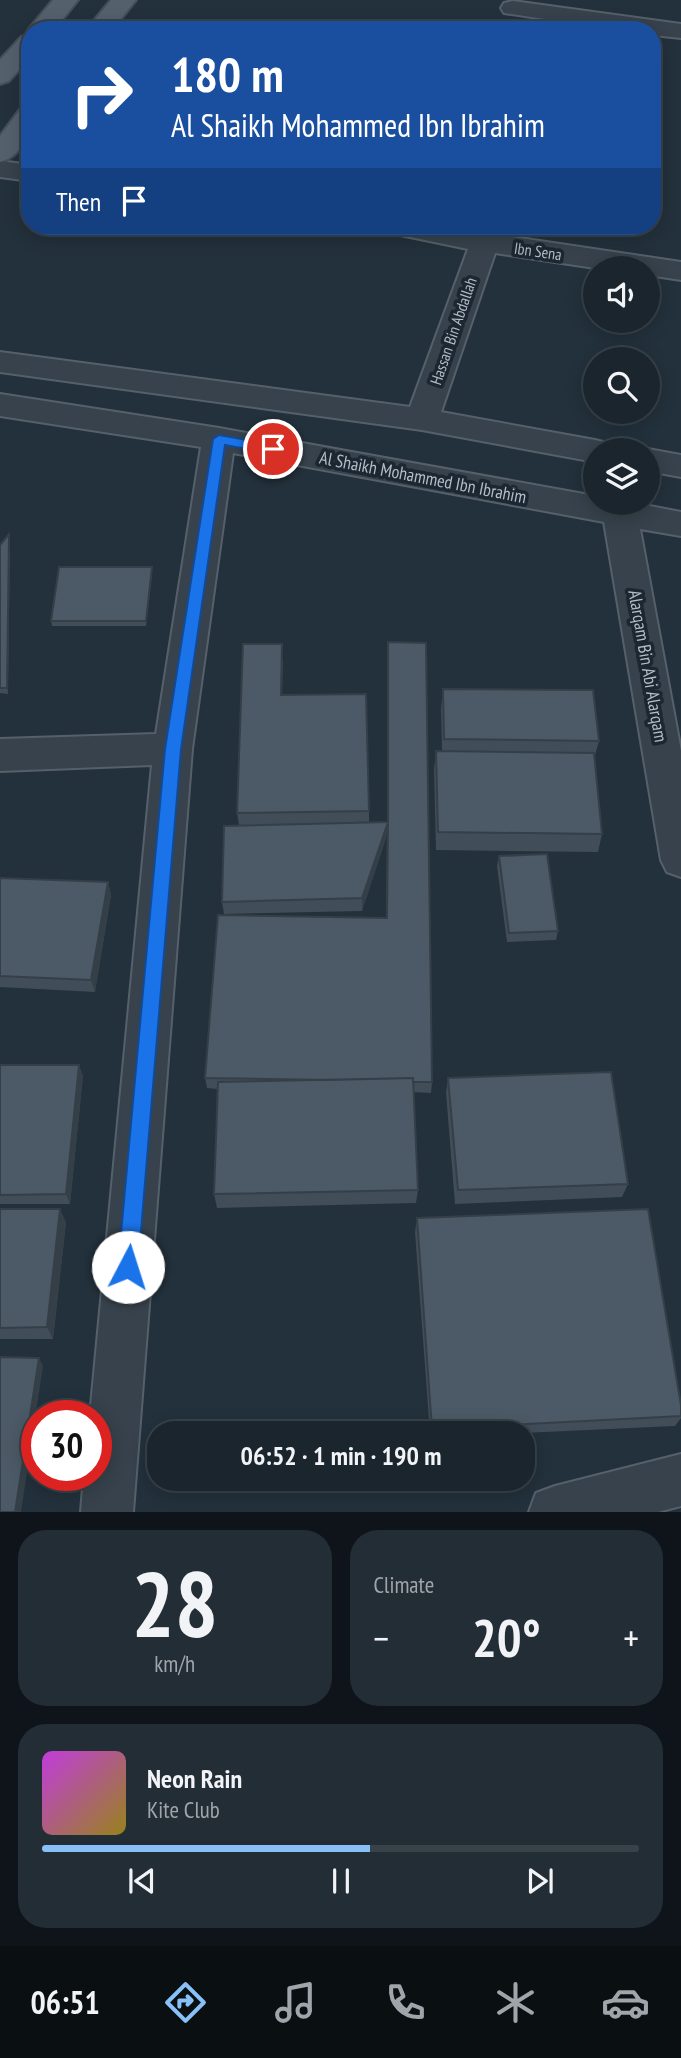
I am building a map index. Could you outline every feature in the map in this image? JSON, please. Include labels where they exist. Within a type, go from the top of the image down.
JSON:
[{"type":"main road","points":[[48,21],[66,0]]},
{"type":"main road","points":[[106,21],[124,0]]},
{"type":"main road","points":[[0,76],[21,52]]},
{"type":"main road","points":[[0,154],[21,126]]},
{"type":"street","points":[[511,13],[587,21]]},
{"type":"street","points":[[661,29],[681,31]]},
{"type":"street","points":[[0,169],[21,172]]},
{"type":"street","name":"Ibn Sena","points":[[448,235],[484,243],[681,271]]},
{"type":"street","name":"Hassan Bin Abdallah","points":[[422,419],[484,243]]},
{"type":"street","points":[[0,362],[422,419],[583,449]]},
{"type":"street","name":"Al Shaikh Mohammed Ibn Ibrahim","points":[[0,405],[219,439],[583,507]]},
{"type":"street","points":[[107,1512],[173,749],[219,439]]},
{"type":"street","points":[[660,462],[681,466]]},
{"type":"street","name":"Alarqam Bin Abi Alarqam","points":[[620,515],[680,844]]},
{"type":"street","name":"Al Shaikh Mohammed Ibn Ibrahim","points":[[626,515],[681,524]]},
{"type":"street","points":[[0,755],[173,749]]},
{"type":"street","points":[[555,1512],[681,1480]]},
{"type":"building","points":[[9,534],[7,688],[0,688],[0,545]]},
{"type":"building","points":[[59,567],[152,567],[146,621],[51,621]]},
{"type":"building","points":[[388,642],[426,643],[432,1082],[413,1082],[413,1078],[205,1078],[218,915],[387,918]]},
{"type":"building","points":[[243,644],[282,644],[281,695],[366,694],[369,811],[237,813]]},
{"type":"building","points":[[443,689],[593,690],[599,741],[444,739]]},
{"type":"building","points":[[436,751],[594,753],[602,834],[438,832]]},
{"type":"building","points":[[388,822],[362,898],[222,902],[224,826]]},
{"type":"building","points":[[547,854],[558,931],[509,933],[499,856]]},
{"type":"building","points":[[0,878],[108,882],[91,980],[0,976]]},
{"type":"building","points":[[0,1065],[79,1065],[66,1194],[0,1195]]},
{"type":"building","points":[[611,1072],[628,1184],[458,1190],[448,1078]]},
{"type":"building","points":[[413,1078],[418,1190],[214,1194],[218,1082]]},
{"type":"building","points":[[0,1209],[60,1209],[47,1327],[0,1328]]},
{"type":"building","points":[[648,1209],[681,1416],[535,1424],[535,1421],[431,1421],[417,1218]]},
{"type":"building","points":[[0,1357],[39,1358],[32,1400],[21,1400],[21,1474],[15,1512],[0,1512]]},
{"type":"route","points":[[128,1267],[173,749],[219,439],[273,449]]}]
